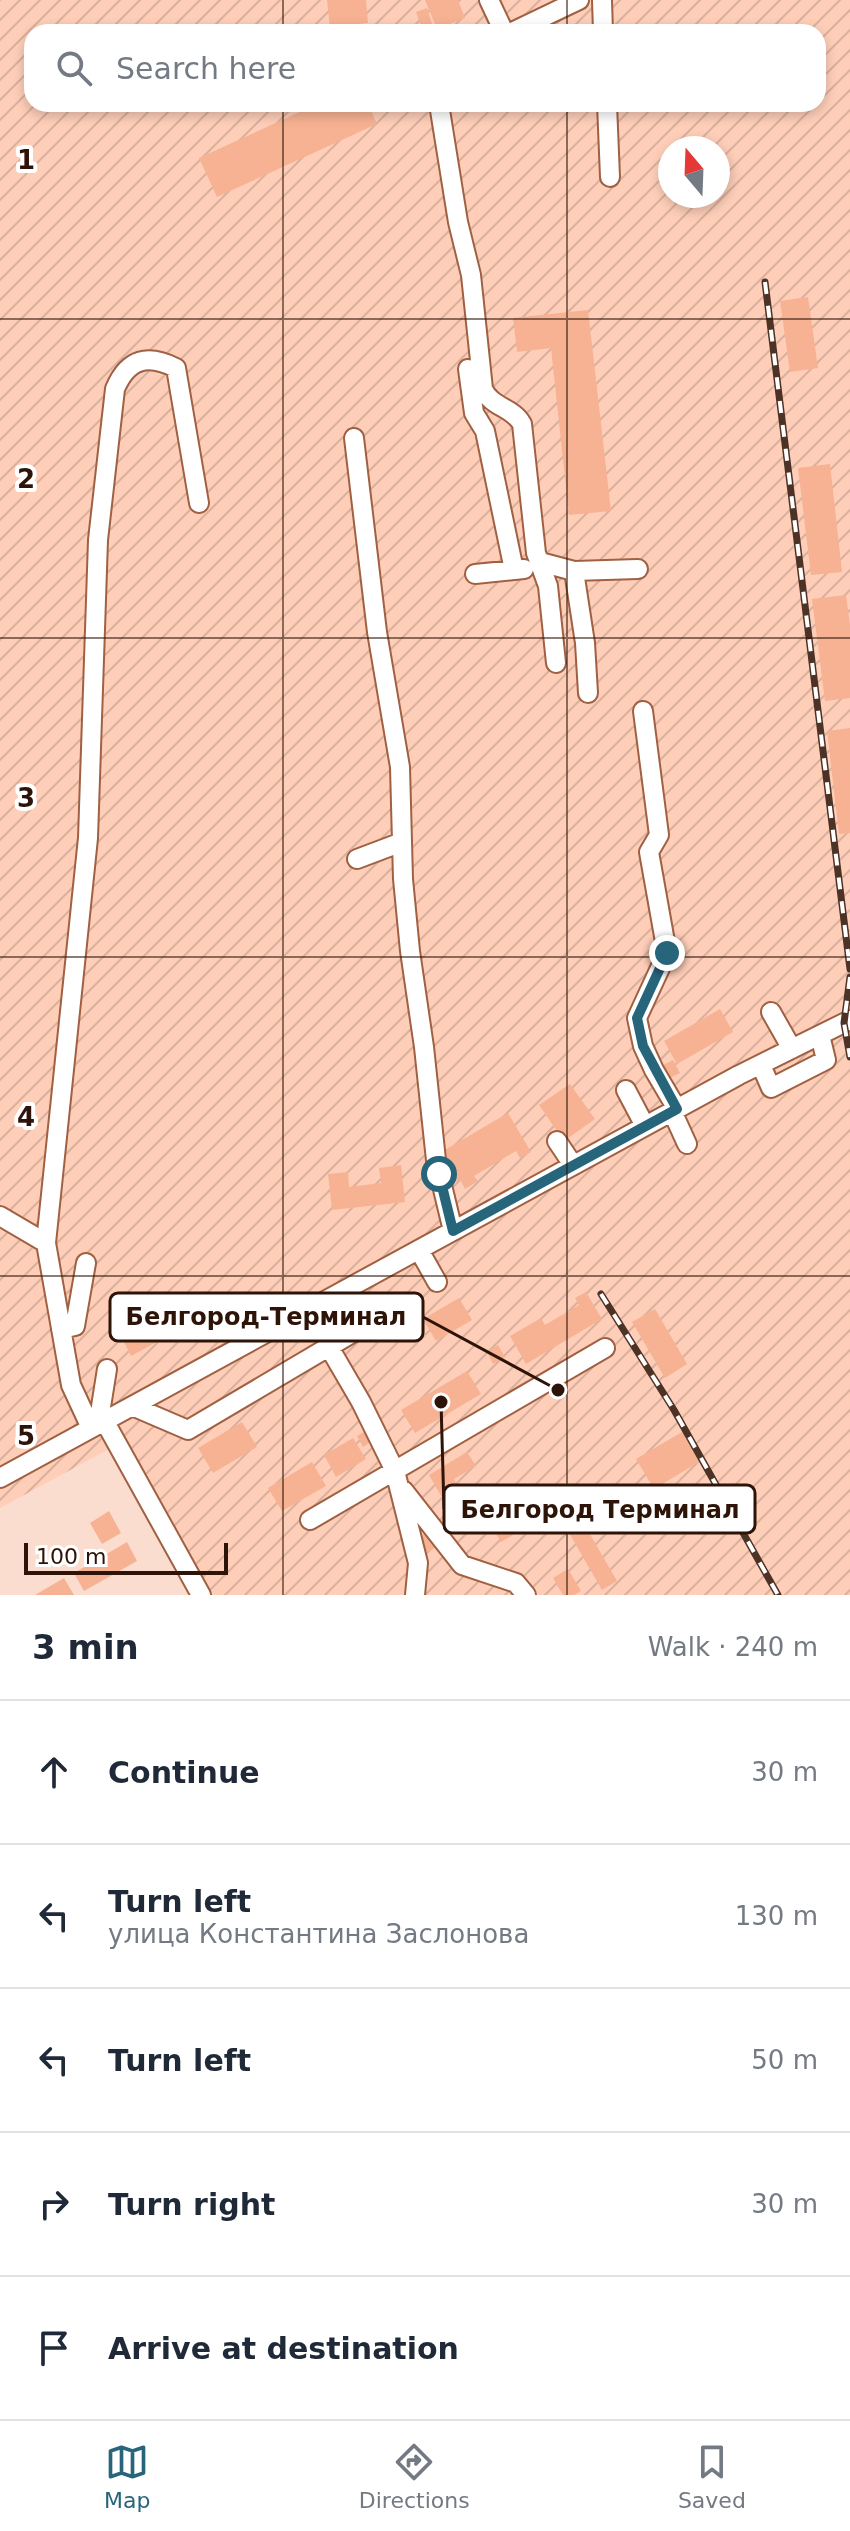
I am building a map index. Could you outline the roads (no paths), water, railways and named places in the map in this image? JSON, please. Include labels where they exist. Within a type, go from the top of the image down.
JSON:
[{"type":"street","points":[[489,0],[500,24]]},
{"type":"street","points":[[529,24],[579,0]]},
{"type":"street","points":[[602,0],[603,24]]},
{"type":"street","points":[[440,112],[471,275],[483,389],[491,400],[515,414],[522,424],[535,548],[529,567]]},
{"type":"street","points":[[607,112],[610,177]]},
{"type":"street","points":[[462,240],[457,250],[474,413],[485,431],[529,567],[548,586],[556,663]]},
{"type":"street","points":[[199,503],[176,368],[158,359],[142,361],[122,372],[115,389],[98,540],[88,838],[46,1243],[71,1385],[201,1595]]},
{"type":"street","points":[[354,438],[377,632],[400,767],[406,913],[434,1143],[442,1193],[453,1231]]},
{"type":"street","points":[[475,574],[529,567],[574,571],[638,569]]},
{"type":"street","points":[[574,571],[585,643],[588,693]]},
{"type":"street","points":[[643,711],[659,835],[649,852],[667,953],[637,1018],[643,1046],[687,1144]]},
{"type":"street","points":[[357,859],[402,842]]},
{"type":"street","points":[[771,1012],[792,1049]]},
{"type":"street","points":[[0,1478],[674,1110],[850,1020]]},
{"type":"street","points":[[761,1065],[771,1088],[826,1060],[820,1035]]},
{"type":"street","points":[[626,1090],[645,1126]]},
{"type":"street","points":[[557,1141],[573,1165]]},
{"type":"street","points":[[0,1216],[46,1243]]},
{"type":"street","points":[[419,1250],[437,1282]]},
{"type":"street","points":[[61,1329],[75,1326],[86,1263]]},
{"type":"street","points":[[132,1406],[188,1430],[354,1332],[342,1292]]},
{"type":"street","points":[[329,1347],[361,1402],[397,1479],[418,1563],[415,1595]]},
{"type":"street","points":[[310,1520],[397,1479],[605,1348]]},
{"type":"street","points":[[98,1425],[107,1369]]},
{"type":"street","points":[[397,1479],[462,1565],[516,1583],[526,1595]]},
{"type":"railway","points":[[765,282],[850,969]]},
{"type":"railway","points":[[850,977],[844,1023],[850,1057]]},
{"type":"railway","points":[[601,1294],[674,1410],[778,1595]]},
{"type":"place","name":"Белгород-Терминал","points":[[558,1390]]},
{"type":"place","name":"Белгород Терминал","points":[[441,1402]]}]
